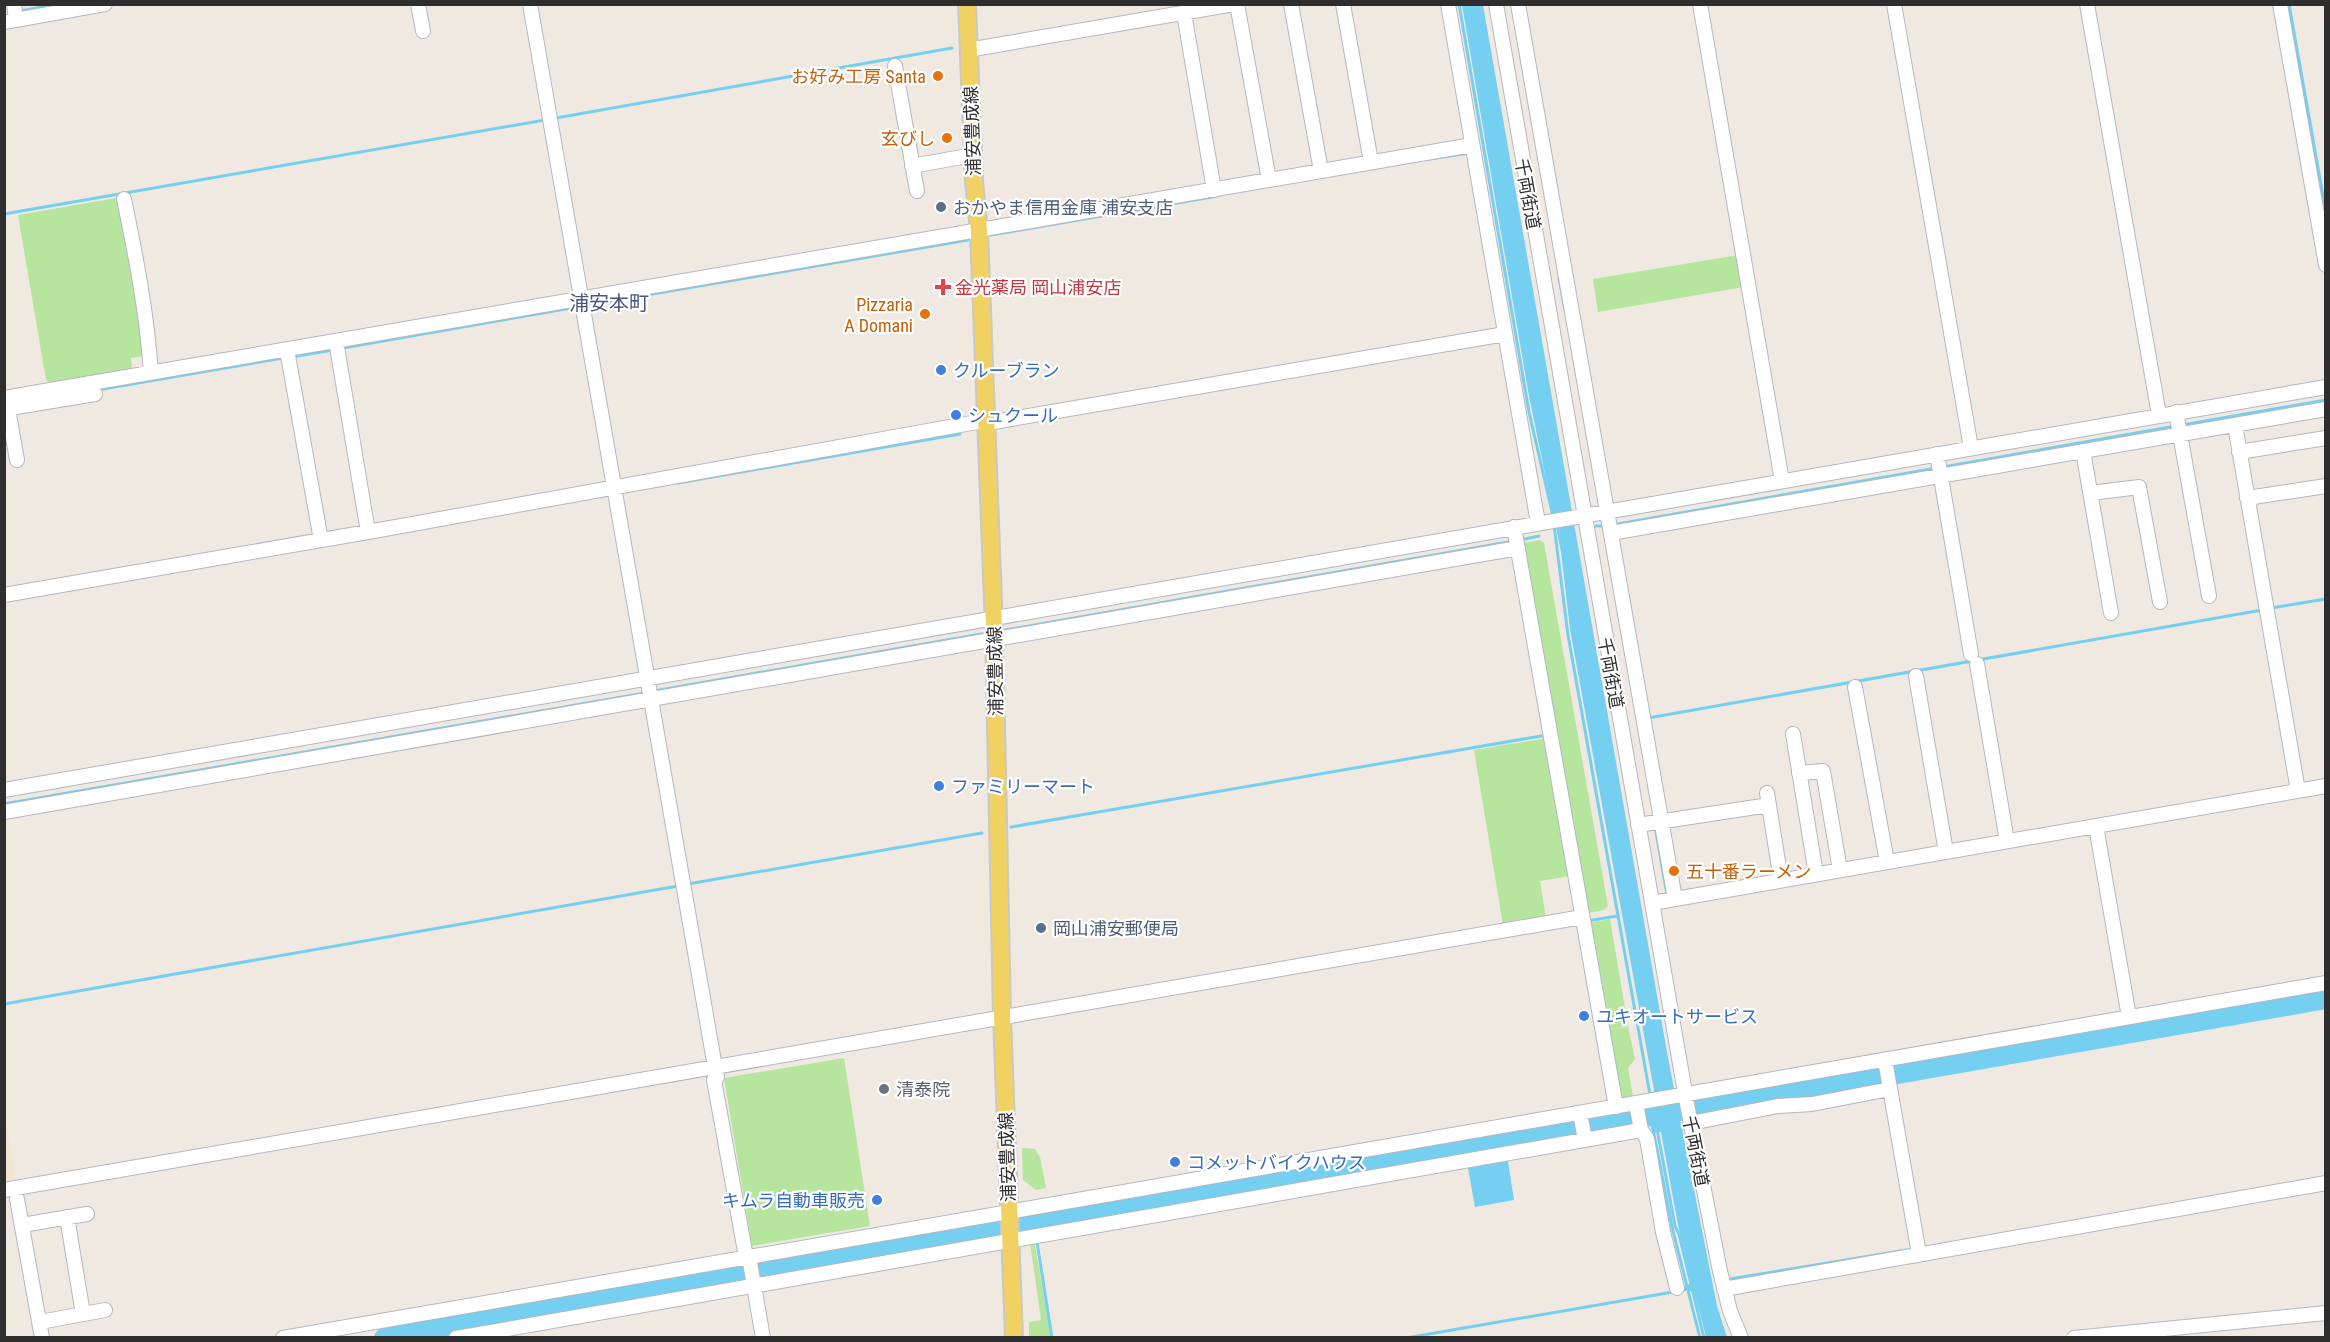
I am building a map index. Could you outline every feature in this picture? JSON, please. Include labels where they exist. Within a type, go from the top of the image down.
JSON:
[{"type":"main road","name":"浦安豊成線","points":[[967,4],[973,155],[979,231],[994,630],[1002,1016],[1014,1338]]},
{"type":"street","points":[[13,14],[105,4]]},
{"type":"street","points":[[418,4],[423,31]]},
{"type":"street","points":[[530,4],[651,690],[716,1071],[714,1080],[764,1338]]},
{"type":"street","points":[[968,50],[1236,4],[1269,180]]},
{"type":"street","points":[[1291,4],[1321,171]]},
{"type":"street","points":[[1343,4],[1371,162]]},
{"type":"street","points":[[1448,4],[1505,334],[1544,522]]},
{"type":"street","name":"千両街道","points":[[1496,4],[1552,332],[1580,516],[1652,903],[1681,1095],[1691,1123],[1724,1289],[1741,1338]]},
{"type":"street","points":[[1518,4],[1527,77],[1571,329],[1609,523],[1643,718],[1657,822],[1675,899]]},
{"type":"street","points":[[1700,4],[1782,481]]},
{"type":"street","points":[[1894,4],[1971,448]]},
{"type":"street","points":[[2086,4],[2159,415]]},
{"type":"street","points":[[2280,4],[2325,265]]},
{"type":"street","points":[[1184,13],[1214,190]]},
{"type":"street","points":[[895,66],[917,191]]},
{"type":"street","points":[[1509,80],[1527,77]]},
{"type":"street","points":[[17,460],[5,407],[151,373],[288,355],[582,299],[1472,145]]},
{"type":"street","points":[[912,166],[973,155]]},
{"type":"street","points":[[124,199],[138,267],[151,373]]},
{"type":"street","points":[[1552,332],[1571,329]]},
{"type":"street","points":[[4,595],[986,422],[1505,334]]},
{"type":"street","points":[[337,346],[368,532]]},
{"type":"street","points":[[288,355],[321,540]]},
{"type":"street","points":[[1609,523],[1782,481],[2083,451],[2325,387]]},
{"type":"street","points":[[65,394],[95,394]]},
{"type":"street","points":[[4,790],[651,690],[1516,539],[1544,522],[1580,516],[1609,523],[1939,466],[1971,448],[2159,415],[2179,425],[2235,425],[2325,409]]},
{"type":"street","points":[[2179,425],[2209,596]]},
{"type":"street","points":[[2235,425],[2298,791]]},
{"type":"street","points":[[2239,452],[2325,438]]},
{"type":"street","points":[[2083,451],[2111,613]]},
{"type":"street","points":[[1939,466],[2007,841]]},
{"type":"street","points":[[2247,498],[2325,486]]},
{"type":"street","points":[[2091,493],[2139,487],[2160,602]]},
{"type":"street","points":[[4,812],[651,690],[1516,539]]},
{"type":"street","points":[[1516,539],[1616,1107]]},
{"type":"street","points":[[1916,676],[1946,852]]},
{"type":"street","points":[[1855,687],[1887,862]]},
{"type":"street","points":[[1792,734],[1816,874]]},
{"type":"street","points":[[1799,773],[1823,771],[1840,870]]},
{"type":"street","points":[[1652,903],[2007,841],[2097,830],[2325,786]]},
{"type":"street","points":[[1638,825],[1768,799],[1781,880]]},
{"type":"street","points":[[2097,830],[2129,1017]]},
{"type":"street","points":[[4,1190],[716,1071],[1002,1016],[1582,920]]},
{"type":"street","points":[[1691,1123],[1778,1107],[1812,1104],[1888,1075],[2129,1017],[2325,983]]},
{"type":"street","points":[[283,1338],[750,1269],[1584,1138],[1681,1095],[1888,1075]]},
{"type":"street","points":[[1888,1075],[1918,1249]]},
{"type":"street","points":[[456,1338],[750,1269],[1009,1228],[1581,1117],[1616,1107],[1640,1114]]},
{"type":"street","points":[[1640,1114],[1647,1139],[1663,1232],[1677,1288]]},
{"type":"street","points":[[1581,1117],[1584,1138]]},
{"type":"street","points":[[1724,1289],[1918,1249],[2325,1183]]},
{"type":"street","points":[[17,1199],[42,1338]]},
{"type":"street","points":[[22,1225],[87,1214]]},
{"type":"street","points":[[67,1217],[83,1314]]},
{"type":"street","points":[[40,1322],[105,1310]]},
{"type":"street","points":[[2074,1338],[2325,1313]]},
{"type":"shaded area","points":[[4,1111],[17,1184],[4,1186]]},
{"type":"green space","points":[[122,197],[146,356],[131,358],[132,368],[129,370],[51,384],[46,380],[18,215]]},
{"type":"green space","points":[[1739,255],[1744,287],[1598,312],[1593,279]]},
{"type":"green space","points":[[1540,540],[1544,543],[1608,906],[1604,910],[1588,913],[1524,543]]},
{"type":"green space","points":[[1547,738],[1570,876],[1540,881],[1546,918],[1503,925],[1474,750]]},
{"type":"green space","points":[[1610,919],[1628,1026],[1611,1029],[1628,1027],[1635,1059],[1628,1068],[1633,1096],[1619,1099],[1589,923]]},
{"type":"green space","points":[[844,1058],[870,1226],[752,1246],[724,1078]]},
{"type":"green space","points":[[1022,1148],[1035,1149],[1040,1157],[1046,1188],[1036,1190],[1023,1180]]},
{"type":"green space","points":[[1034,1240],[1051,1337],[1029,1337],[1029,1322],[1041,1320],[1030,1242]]},
{"type":"water","points":[[1462,5],[1483,5],[1668,1058],[1717,1306],[1727,1337],[1706,1337],[1694,1291],[1681,1291],[1681,1288],[1692,1283],[1678,1225],[1661,1132],[1652,1133],[1648,1110],[1654,1090],[1570,629],[1561,552],[1529,396]]},
{"type":"water","points":[[1508,1161],[1514,1200],[1475,1207],[1468,1168]]},
{"type":"waterway","points":[[20,11],[59,4]]},
{"type":"waterway","points":[[1459,4],[1529,412],[1553,516]]},
{"type":"waterway","points":[[2289,4],[2326,213]]},
{"type":"waterway","points":[[556,118],[952,48]]},
{"type":"waterway","points":[[4,214],[545,120]]},
{"type":"waterway","points":[[1429,159],[1469,153]]},
{"type":"waterway","points":[[991,235],[1212,197]]},
{"type":"waterway","points":[[588,305],[968,240]]},
{"type":"waterway","points":[[1559,278],[1565,310]]},
{"type":"waterway","points":[[343,348],[577,307]]},
{"type":"waterway","points":[[292,357],[333,350]]},
{"type":"waterway","points":[[97,390],[283,358]]},
{"type":"waterway","points":[[2182,425],[2326,400]]},
{"type":"waterway","points":[[1943,467],[2176,426]]},
{"type":"waterway","points":[[678,483],[960,434]]},
{"type":"waterway","points":[[1612,525],[1937,468]]},
{"type":"waterway","points":[[1554,525],[1568,635],[1650,1095]]},
{"type":"waterway","points":[[1596,526],[1606,526]]},
{"type":"waterway","points":[[1520,540],[1539,536]]},
{"type":"waterway","points":[[1000,631],[1514,541]]},
{"type":"waterway","points":[[2271,608],[2326,599]]},
{"type":"waterway","points":[[1648,718],[2262,610]]},
{"type":"waterway","points":[[654,691],[987,633]]},
{"type":"waterway","points":[[4,804],[645,693]]},
{"type":"waterway","points":[[1011,827],[1547,735]]},
{"type":"waterway","points":[[1655,826],[1667,895]]},
{"type":"waterway","points":[[688,884],[982,833]]},
{"type":"waterway","points":[[4,1004],[678,886]]},
{"type":"waterway","points":[[1587,921],[1617,916]]},
{"type":"waterway","points":[[1697,1109],[2326,999]]},
{"type":"waterway","points":[[384,1338],[1680,1111]]},
{"type":"waterway","points":[[1653,1129],[1672,1227],[1700,1338]]},
{"type":"waterway","points":[[1657,1129],[1675,1226],[1679,1234],[1704,1338]]},
{"type":"waterway","points":[[1035,1225],[1035,1232]]},
{"type":"waterway","points":[[1037,1242],[1052,1338]]},
{"type":"waterway","points":[[1730,1279],[1913,1249]]},
{"type":"waterway","points":[[1406,1338],[1673,1292]]},
{"type":"place","name":"お好み工房 Santa","points":[[938,76]]},
{"type":"place","name":"玄びし","points":[[947,138]]},
{"type":"place","name":"おかやま信用金庫 浦安支店","points":[[941,207]]},
{"type":"place","name":"金光薬局 岡山浦安店","points":[[943,287]]},
{"type":"place","name":"Pizzaria A Domani","points":[[925,314]]},
{"type":"place","name":"クルーブラン","points":[[941,370]]},
{"type":"place","name":"シュクール","points":[[956,415]]},
{"type":"place","name":"ファミリーマート","points":[[939,786]]},
{"type":"place","name":"五十番ラーメン","points":[[1674,871]]},
{"type":"place","name":"岡山浦安郵便局","points":[[1041,928]]},
{"type":"place","name":"ユキオートサービス","points":[[1584,1016]]},
{"type":"place","name":"清泰院","points":[[884,1089]]},
{"type":"place","name":"コメットバイクハウス","points":[[1175,1162]]},
{"type":"place","name":"キムラ自動車販売","points":[[877,1200]]},
{"type":"district","name":"浦安本町","points":[[609,303]]}]
